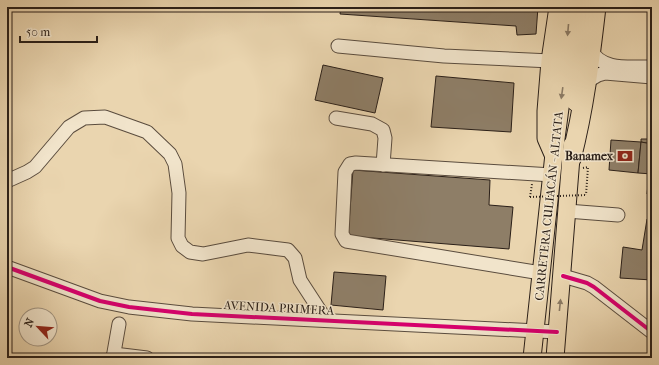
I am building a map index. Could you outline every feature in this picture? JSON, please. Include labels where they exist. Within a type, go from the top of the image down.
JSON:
[{"type":"highway","points":[[558,7],[572,55],[588,81],[583,110],[571,160],[547,138],[547,126],[572,55],[596,7]]},
{"type":"main road","points":[[570,7],[572,55]]},
{"type":"main road","points":[[572,55],[584,7]]},
{"type":"main road","name":"CARRETERA CULIACÁN - ALTATA","points":[[555,358],[563,276],[571,160],[572,55]]},
{"type":"main road","name":"CARRETERA CULIACÁN - ALTATA","points":[[532,358],[552,175],[571,160]]},
{"type":"street","points":[[338,46],[444,56],[572,55],[607,64],[652,67]]},
{"type":"street","points":[[588,81],[605,73],[652,77]]},
{"type":"street","points":[[7,181],[27,172],[35,166],[69,127],[84,118],[105,118],[147,132],[170,154],[175,164],[179,193],[178,238],[182,246],[190,252],[203,254],[248,245],[288,250],[296,258],[300,280],[326,320]]},
{"type":"street","points":[[336,118],[372,124],[384,130],[385,138],[383,165]]},
{"type":"street","points":[[541,273],[344,240],[342,234],[346,169],[353,163],[552,175]]},
{"type":"street","points":[[567,211],[618,216]]},
{"type":"street","name":"AVENIDA PRIMERA","points":[[7,267],[116,305],[192,314],[557,332]]},
{"type":"street","points":[[563,276],[587,283],[594,287],[652,332]]},
{"type":"street","points":[[119,324],[113,356],[147,358]]},
{"type":"path","points":[[532,182],[530,197],[586,195],[571,160]]},
{"type":"building","points":[[341,7],[538,7],[536,34],[517,35],[516,26],[340,14]]},
{"type":"building","points":[[323,65],[383,78],[375,113],[315,100]]},
{"type":"building","points":[[436,76],[514,83],[511,132],[431,127]]},
{"type":"building","points":[[641,139],[652,139],[652,144],[641,142]]},
{"type":"building","name":"Banamex","points":[[611,140],[641,142],[638,173],[609,170]]},
{"type":"building","points":[[641,142],[652,144],[652,174],[638,173]]},
{"type":"building","points":[[353,170],[490,180],[489,205],[513,207],[509,249],[348,236]]},
{"type":"building","points":[[649,174],[652,174],[652,194],[647,194]]},
{"type":"building","points":[[647,219],[652,219],[652,280],[620,278],[623,247],[642,250]]},
{"type":"building","points":[[334,272],[386,276],[383,310],[331,305]]},
{"type":"cycle path","points":[[7,267],[100,301],[129,307],[192,314],[557,332]]},
{"type":"cycle path","points":[[563,276],[587,283],[594,287],[652,332]]},
{"type":"place","name":"Banamex","points":[[625,156]]}]
